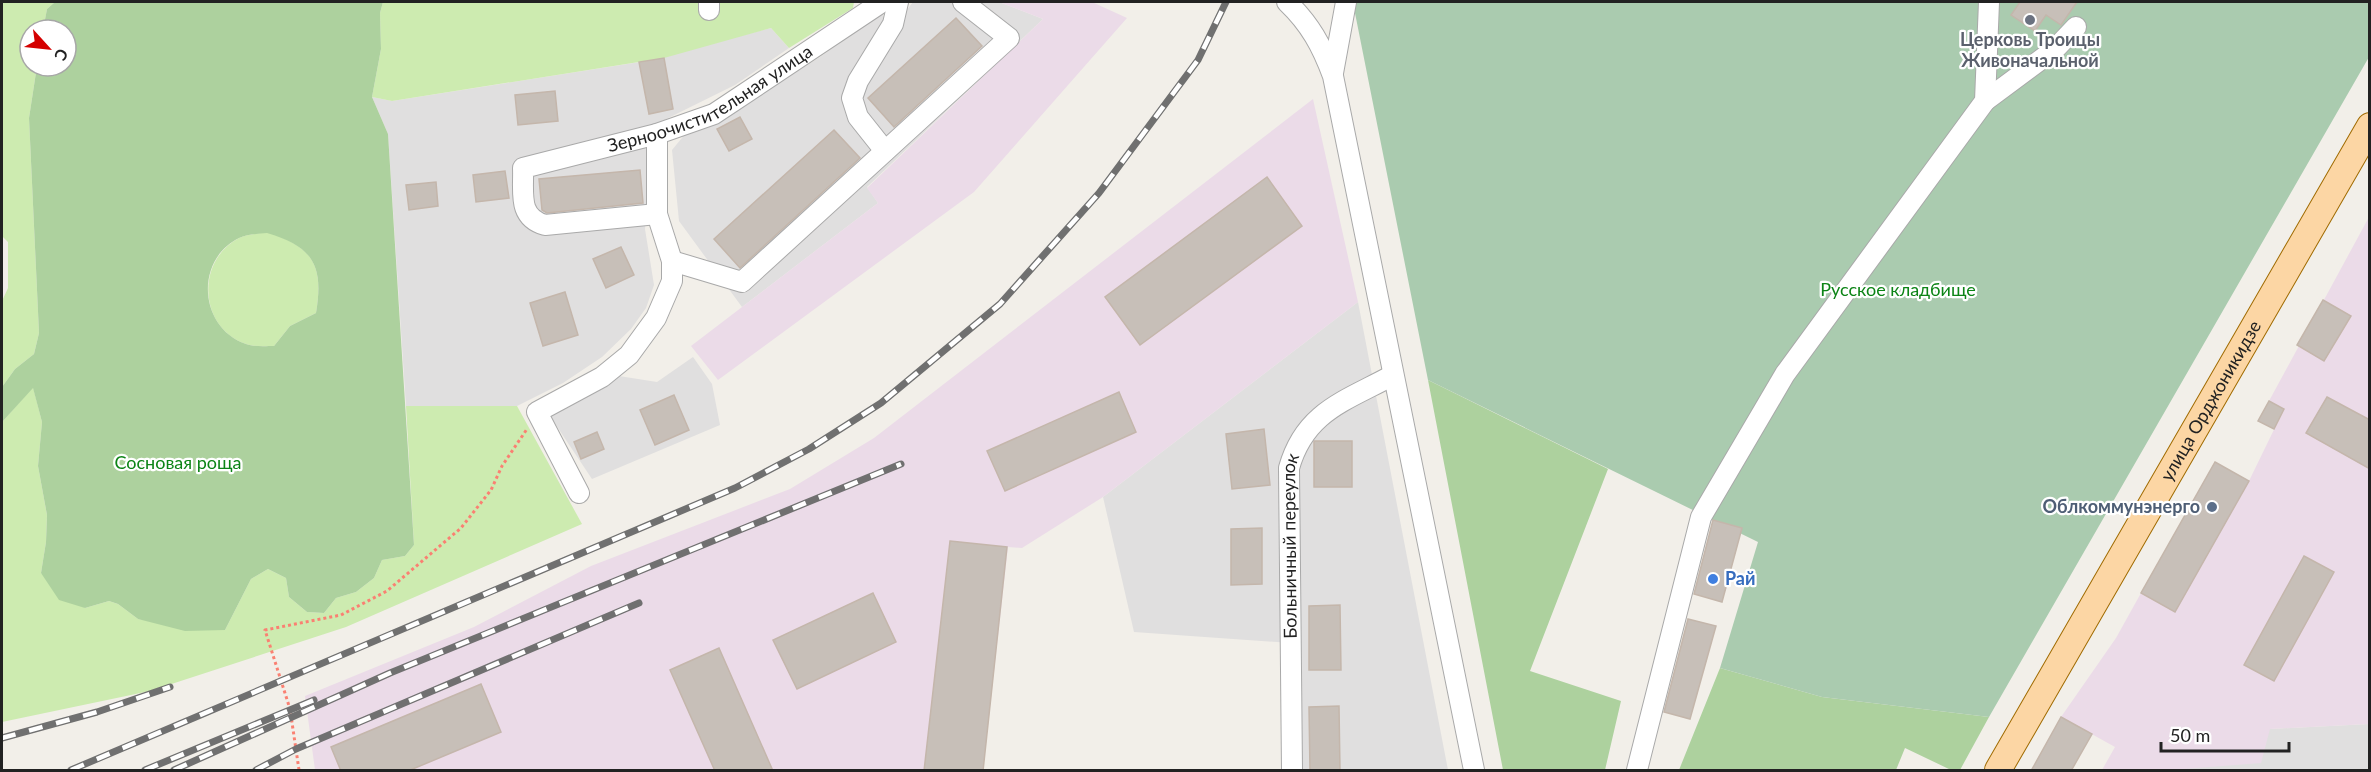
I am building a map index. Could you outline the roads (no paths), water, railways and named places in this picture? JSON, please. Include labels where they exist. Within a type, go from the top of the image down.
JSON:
[{"type":"main road","name":"улица Орджоникидзе","points":[[1998,771],[2370,126]]},
{"type":"street","name":"Зерноочистительная улица","points":[[657,214],[545,225],[533,221],[525,212],[523,168],[657,134],[714,114],[882,2]]},
{"type":"street","points":[[885,151],[858,117],[852,98],[858,81],[893,24],[898,2]]},
{"type":"street","points":[[672,261],[742,282],[1009,38],[963,2]]},
{"type":"street","points":[[1287,2],[1306,21],[1322,46],[1333,76],[1474,771]]},
{"type":"street","points":[[1333,76],[1346,2]]},
{"type":"street","points":[[1985,101],[1989,2]]},
{"type":"street","points":[[1637,771],[1701,517],[1785,374],[1985,101],[2055,49],[2076,27]]},
{"type":"street","points":[[579,493],[537,412],[602,376],[629,355],[656,318],[668,291],[672,281],[672,261],[657,214],[657,134]]},
{"type":"street","name":"Больничный переулок","points":[[1292,771],[1289,468],[1299,440],[1318,417],[1393,375]]},
{"type":"railway","points":[[71,770],[735,488],[809,449],[881,403],[1000,304],[1099,193],[1198,60],[1226,2]]},
{"type":"railway","points":[[174,770],[390,673],[901,464]]},
{"type":"railway","points":[[256,770],[296,749],[639,603]]},
{"type":"railway","points":[[2,738],[97,712],[170,687]]},
{"type":"railway","points":[[145,770],[314,700]]},
{"type":"place","name":"Церковь Троицы Живоначальной","points":[[2030,20]]},
{"type":"place","name":"Облкоммунэнерго","points":[[2212,507]]},
{"type":"place","name":"Рай","points":[[1713,579]]},
{"type":"park label","name":"Русское кладбище","points":[[1898,290]]},
{"type":"park label","name":"Сосновая роща","points":[[178,463]]}]
